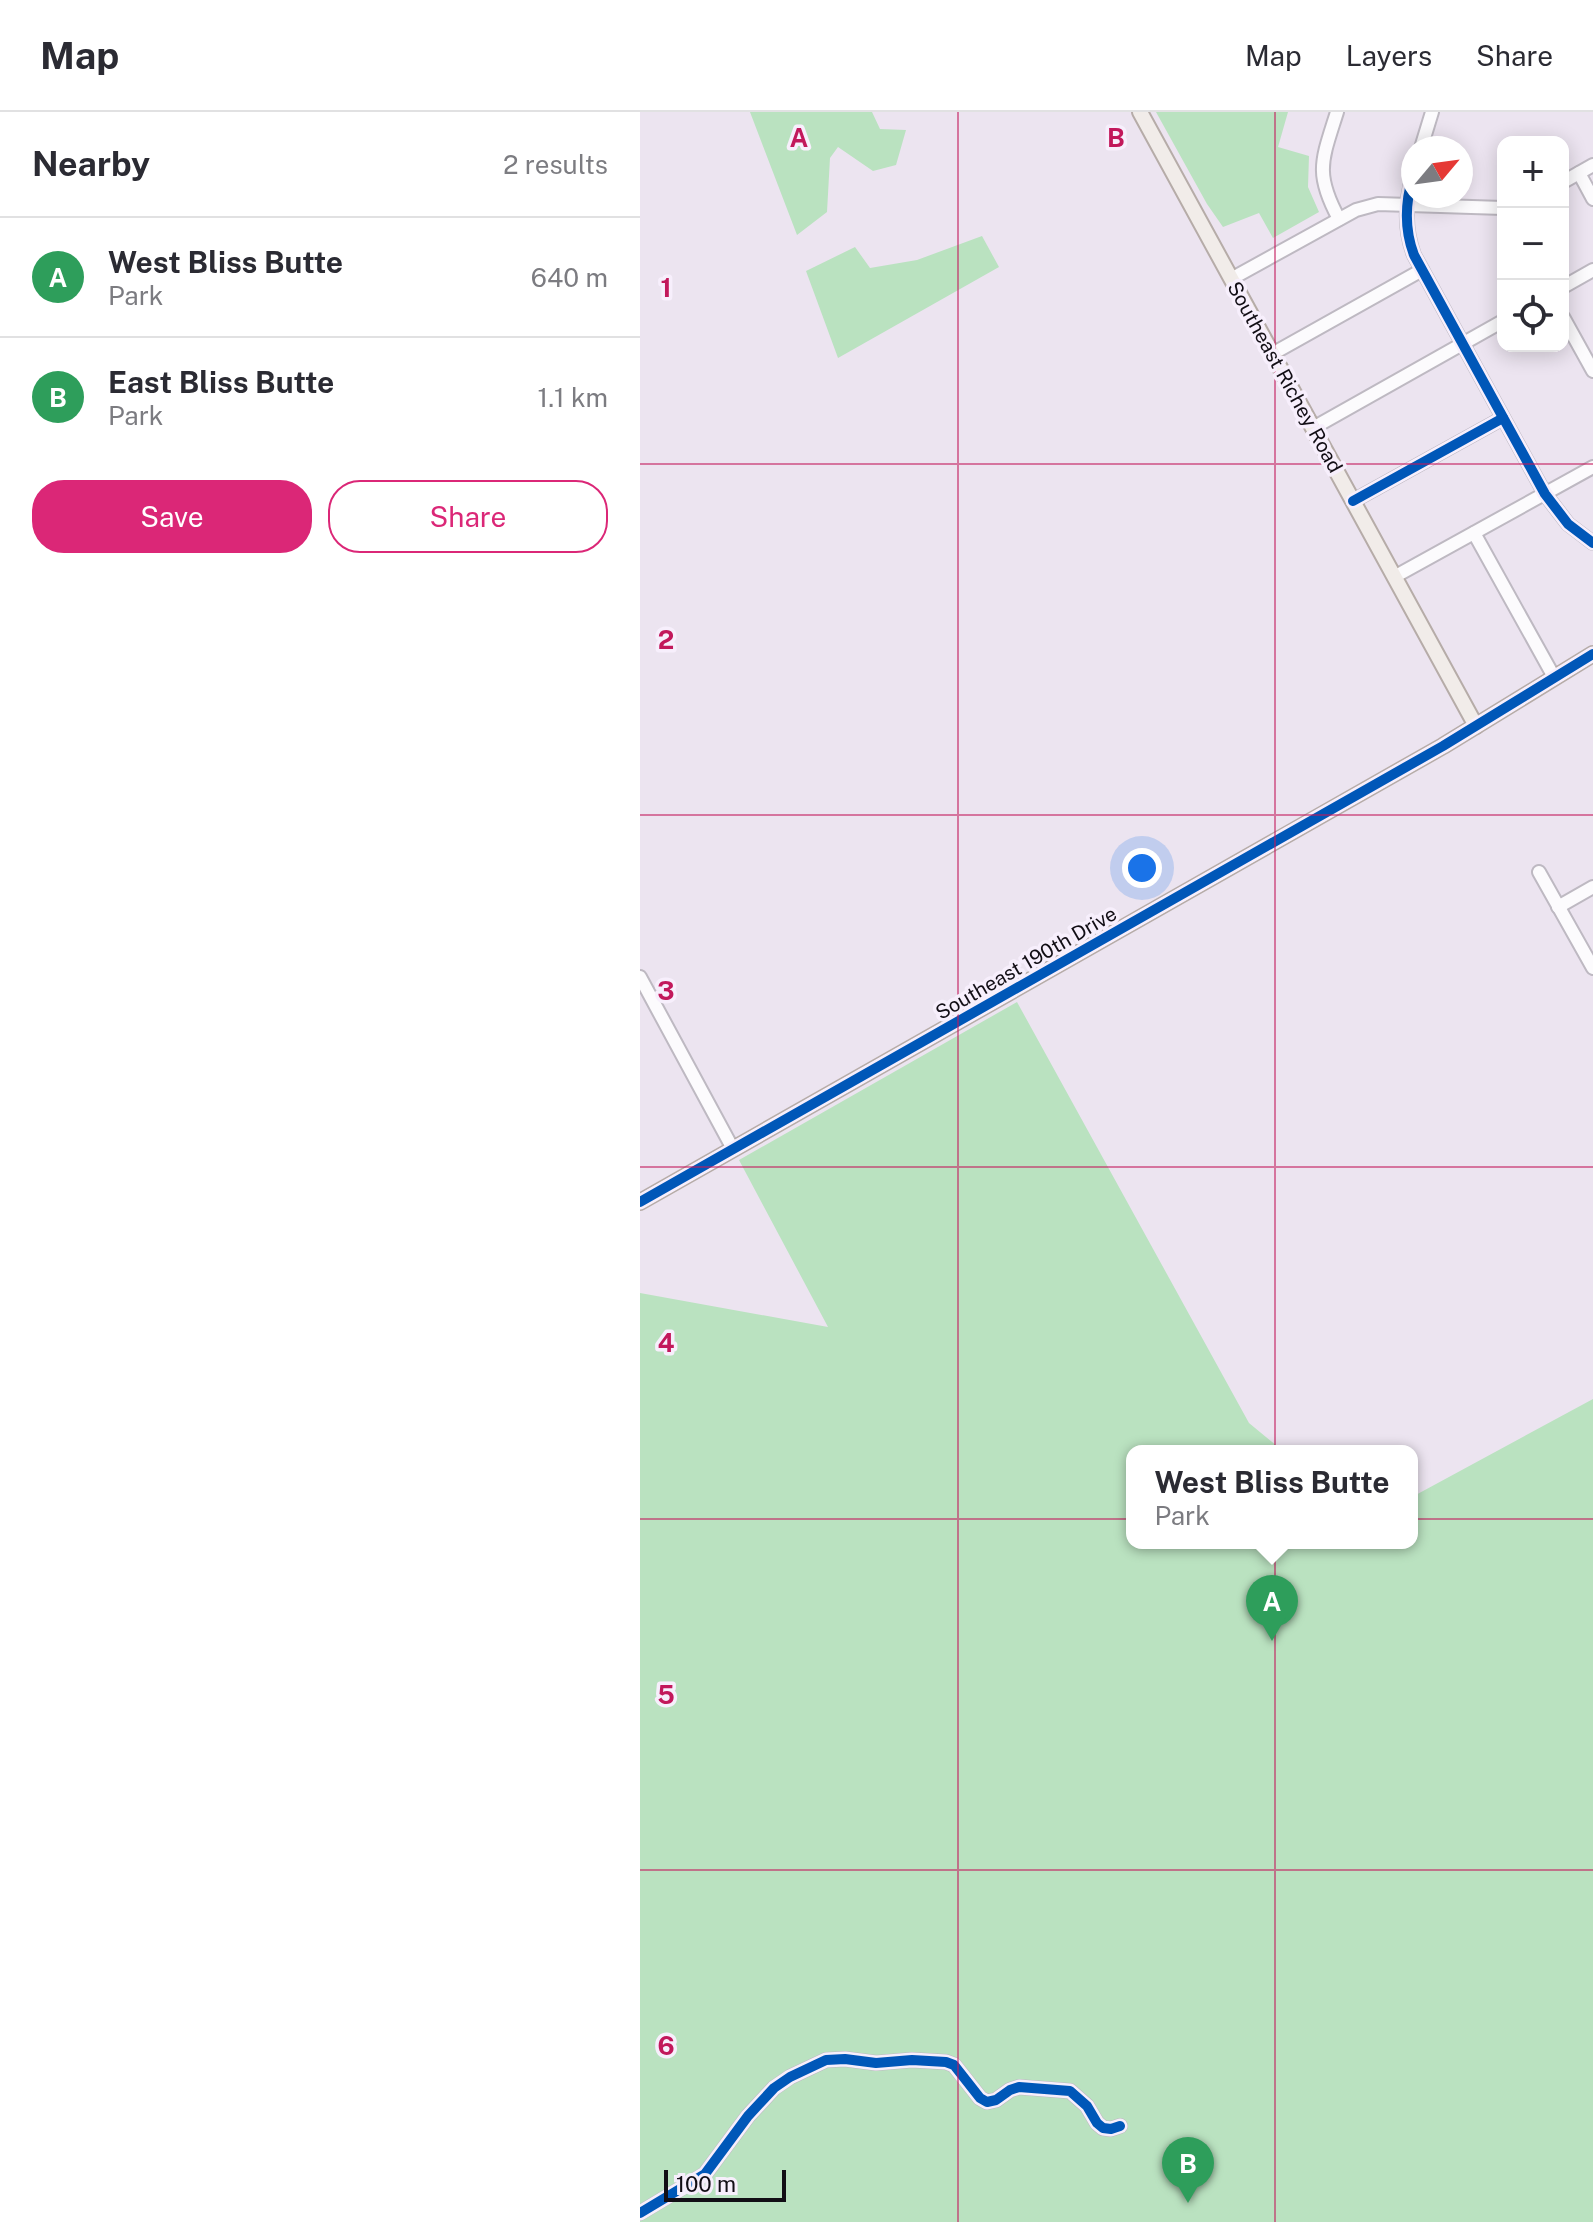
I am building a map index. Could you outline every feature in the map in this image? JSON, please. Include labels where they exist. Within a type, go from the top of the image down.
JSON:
[{"type":"main road","name":"Southeast Richey Road","points":[[1140,112],[1476,726]]},
{"type":"main road","name":"Southeast 190th Drive","points":[[640,1202],[1476,726],[1593,654]]},
{"type":"street","points":[[1337,112],[1322,161],[1322,178],[1327,198],[1339,219]]},
{"type":"street","points":[[1425,136],[1432,112]]},
{"type":"street","points":[[1569,179],[1593,165]]},
{"type":"street","points":[[1579,173],[1593,199]]},
{"type":"street","points":[[1231,279],[1366,206],[1401,205]]},
{"type":"street","points":[[1473,207],[1497,208]]},
{"type":"street","points":[[1407,208],[1408,240],[1422,270],[1545,494],[1568,524],[1593,543]]},
{"type":"street","points":[[1272,354],[1422,270]]},
{"type":"street","points":[[1569,284],[1593,270]]},
{"type":"street","points":[[1313,428],[1497,324]]},
{"type":"street","points":[[1569,328],[1593,371]]},
{"type":"street","points":[[1353,501],[1503,418]]},
{"type":"street","points":[[1394,577],[1593,467]]},
{"type":"street","points":[[1474,533],[1554,677]]},
{"type":"street","points":[[1539,872],[1593,968]]},
{"type":"street","points":[[1558,907],[1593,887]]},
{"type":"street","points":[[640,977],[733,1149]]},
{"type":"street","points":[[640,2213],[705,2174],[748,2116],[774,2088],[826,2060],[946,2062],[954,2065],[980,2098],[987,2102],[1019,2087],[1062,2090],[1077,2095],[1103,2128],[1120,2126]]},
{"type":"green space","points":[[750,112],[872,112],[880,129],[906,130],[896,165],[873,171],[838,147],[830,158],[827,212],[797,235]]},
{"type":"green space","points":[[1156,112],[1288,112],[1278,147],[1309,156],[1308,187],[1319,212],[1273,238],[1259,213],[1223,227]]},
{"type":"green space","points":[[982,236],[999,267],[838,358],[806,271],[855,247],[870,268],[917,260]]},
{"type":"green space","points":[[1017,1002],[1249,1423],[1276,1445],[1126,1445],[1126,1549],[1418,1549],[1418,1494],[1593,1399],[1593,2222],[640,2222],[640,1293],[828,1327],[739,1160]]},
{"type":"cycle path","points":[[1407,208],[1408,235],[1414,255],[1545,494],[1568,524],[1593,543]]},
{"type":"cycle path","points":[[1353,501],[1503,418]]},
{"type":"cycle path","points":[[640,1202],[1443,746],[1593,654]]},
{"type":"cycle path","points":[[640,2213],[705,2174],[748,2116],[774,2088],[826,2060],[946,2062],[954,2065],[980,2098],[987,2102],[1019,2087],[1070,2091],[1087,2106],[1103,2128],[1120,2126]]},
{"type":"place","name":"West Bliss Butte","points":[[1272,1641]]},
{"type":"place","name":"East Bliss Butte","points":[[1188,2203]]}]
